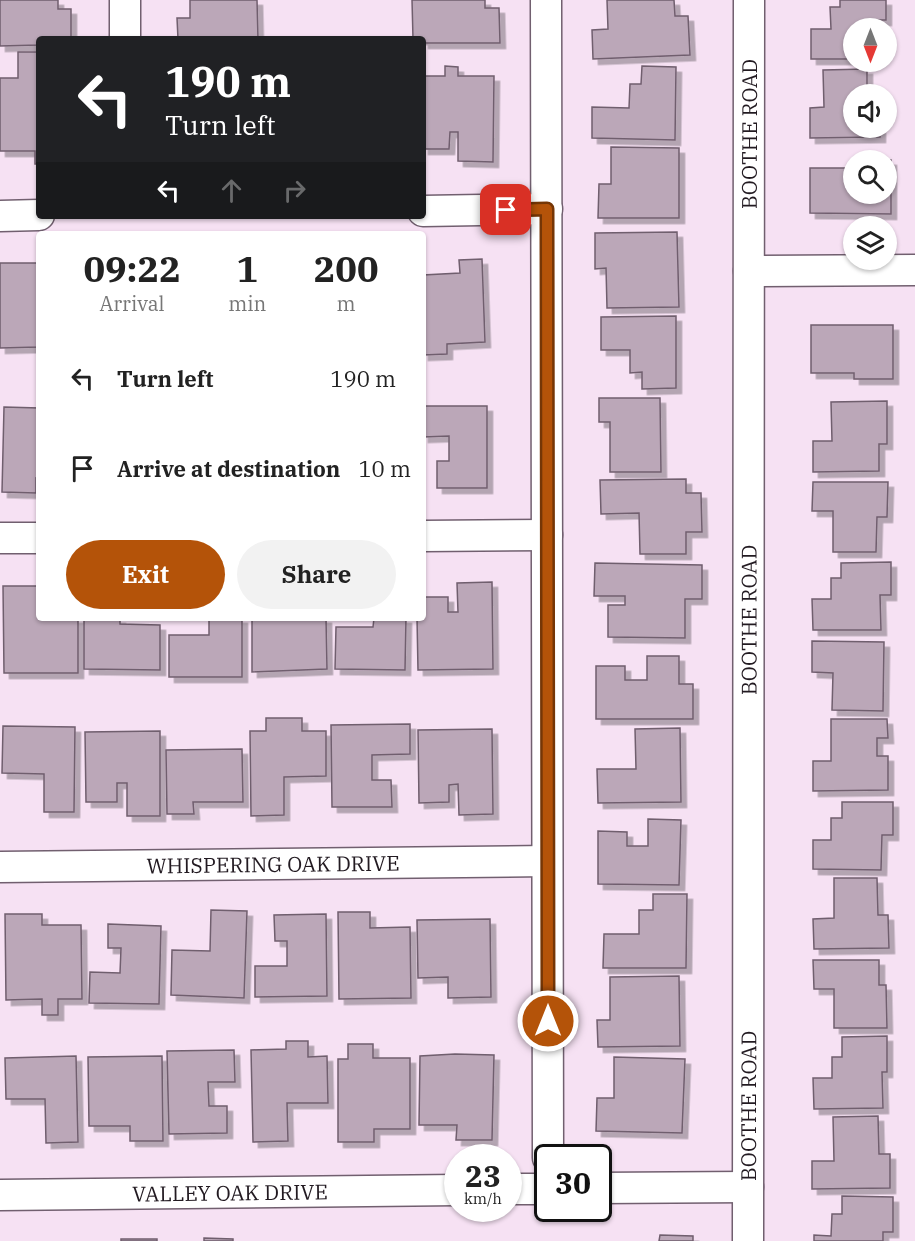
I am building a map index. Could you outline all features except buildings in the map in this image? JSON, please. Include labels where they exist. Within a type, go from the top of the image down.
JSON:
[{"type":"street","points":[[125,0],[125,36]]},
{"type":"street","points":[[546,0],[548,1144]]},
{"type":"street","name":"BOOTHE ROAD","points":[[748,1241],[749,0]]},
{"type":"street","points":[[426,211],[547,209]]},
{"type":"street","points":[[0,216],[36,215]]},
{"type":"street","points":[[749,271],[915,270]]},
{"type":"street","points":[[426,536],[547,535]]},
{"type":"street","points":[[0,538],[36,538]]},
{"type":"street","name":"WHISPERING OAK DRIVE","points":[[0,867],[548,861]]},
{"type":"street","points":[[612,1188],[748,1187]]},
{"type":"street","name":"VALLEY OAK DRIVE","points":[[0,1195],[444,1190]]},
{"type":"route","points":[[506,210],[547,209],[548,1021]]}]
